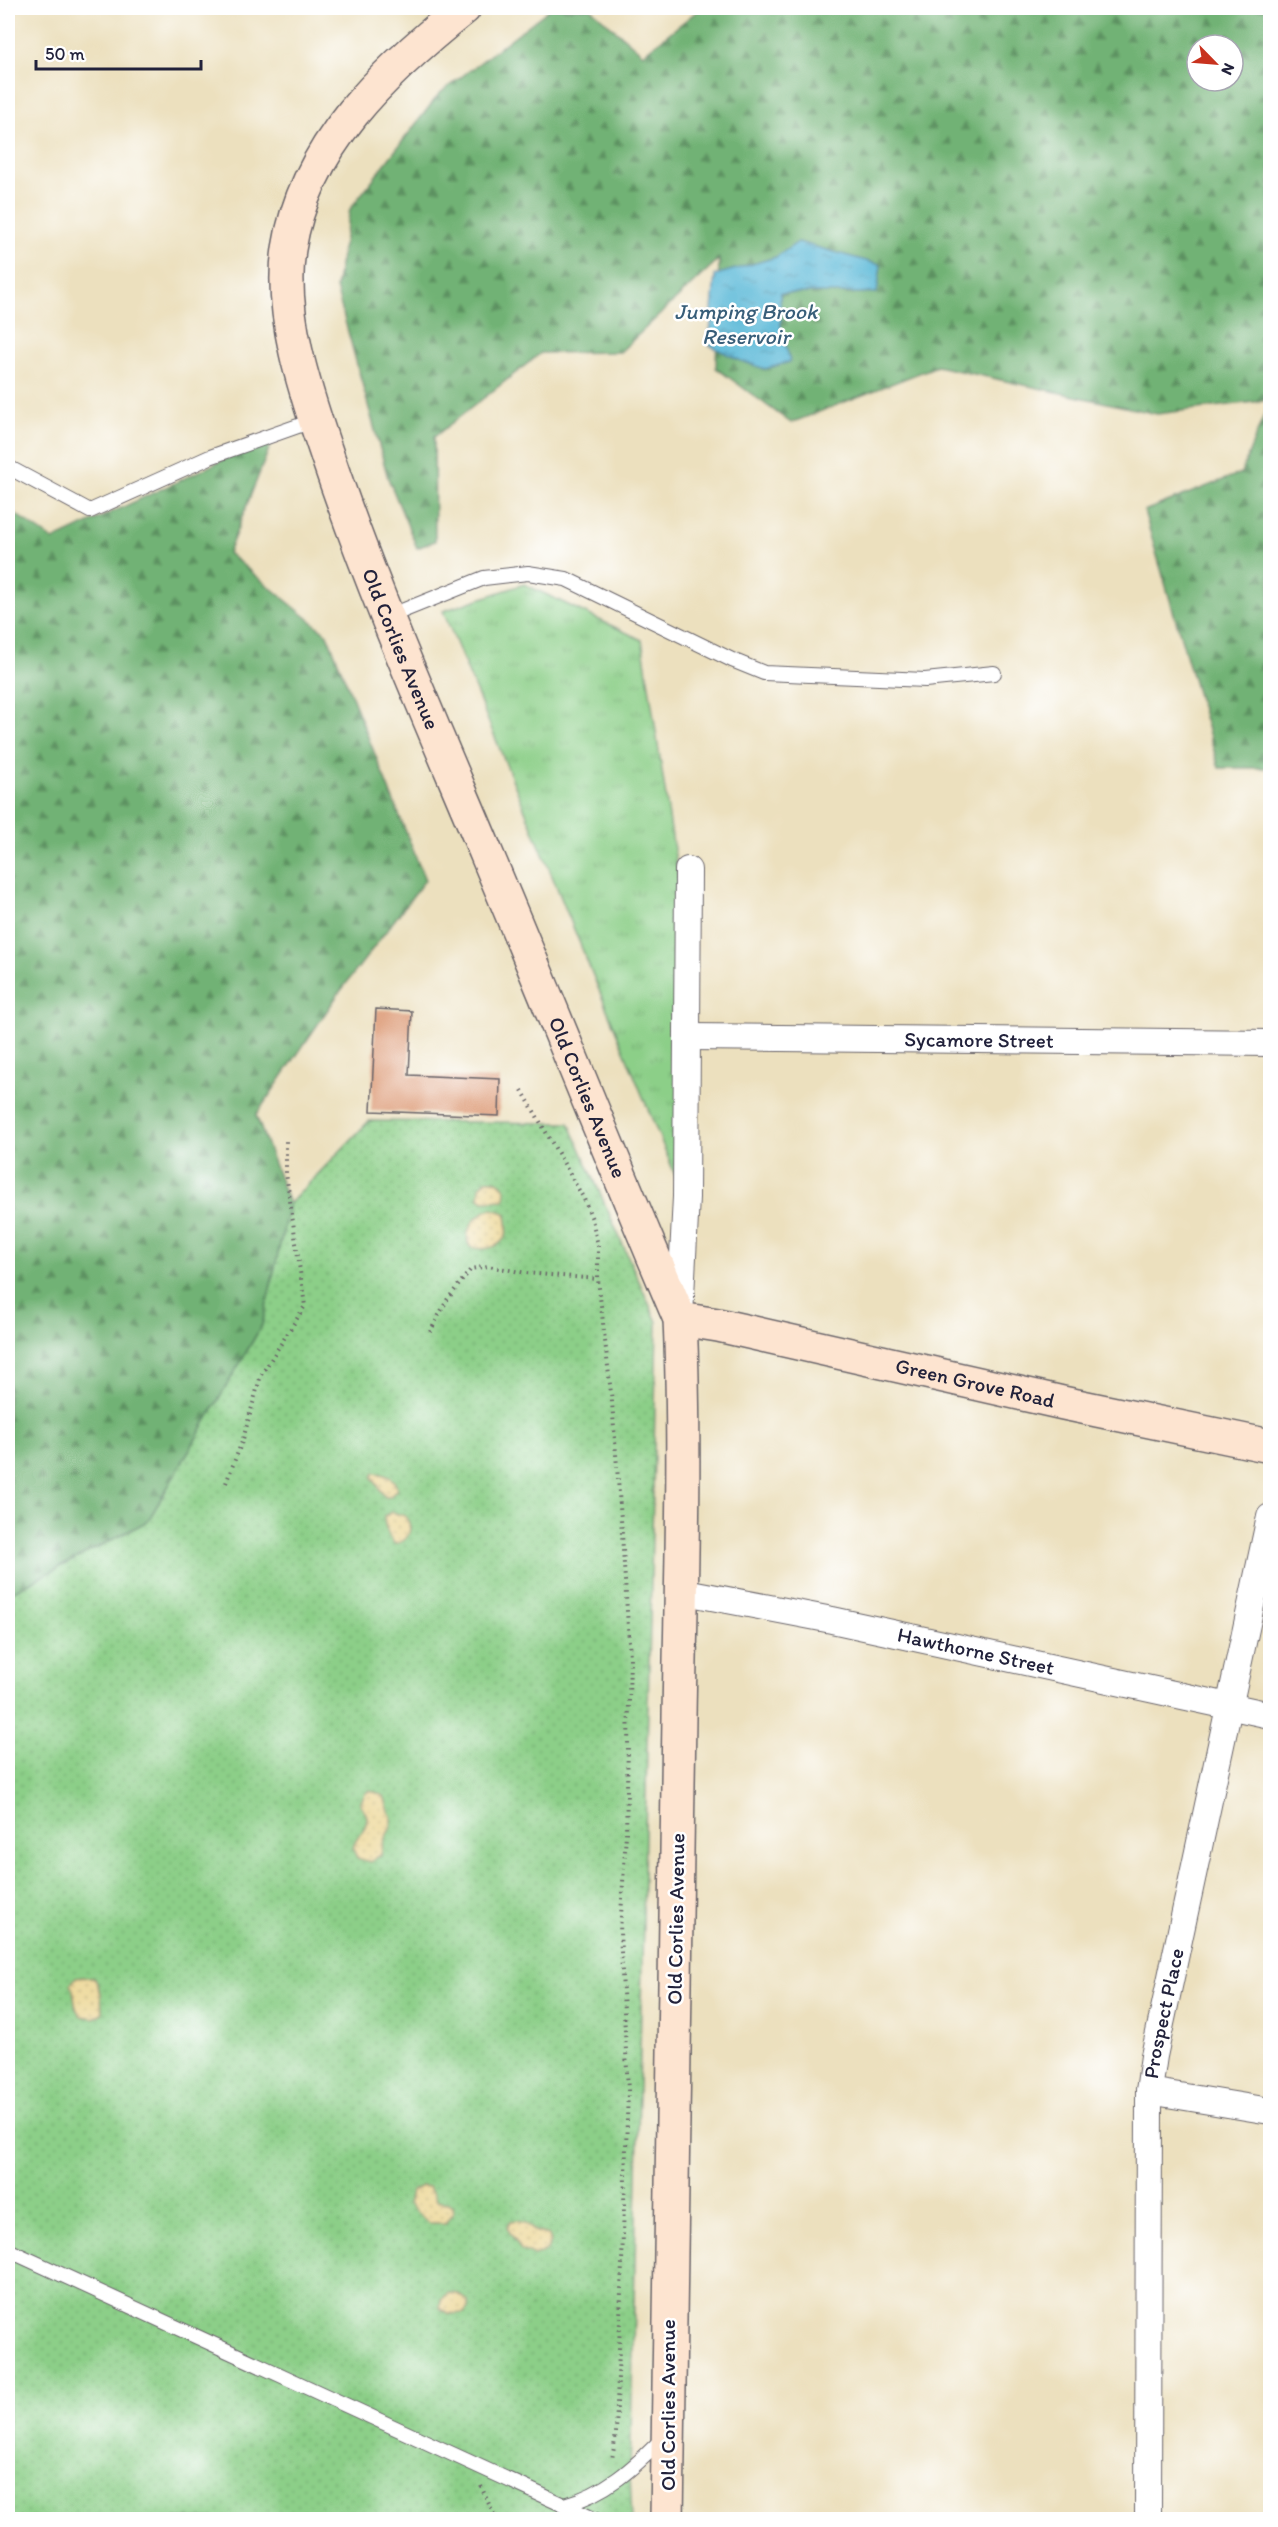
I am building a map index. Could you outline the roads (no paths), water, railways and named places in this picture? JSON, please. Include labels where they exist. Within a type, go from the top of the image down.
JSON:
[{"type":"street","name":"Old Corlies Avenue","points":[[464,8],[429,36],[372,90],[322,155],[302,197],[289,250],[287,291],[300,365],[315,420],[349,519],[387,617],[680,1319]]},
{"type":"street","name":"Old Corlies Avenue","points":[[667,2520],[680,1591],[682,1363],[680,1319],[686,1197],[688,870]]},
{"type":"street","name":"Sycamore Street","points":[[688,1037],[1270,1043]]},
{"type":"street","name":"Green Grove Road","points":[[680,1319],[718,1325],[1063,1403],[1270,1446]]},
{"type":"street","name":"Prospect Place","points":[[1148,2520],[1149,2091],[1154,2056],[1270,1517]]},
{"type":"street","name":"Hawthorne Street","points":[[680,1591],[832,1620],[1270,1715]]},
{"type":"street","points":[[1149,2091],[1270,2111]]},
{"type":"lane","points":[[8,467],[90,511],[210,457],[315,420]]},
{"type":"lane","points":[[387,617],[483,578],[528,573],[566,579],[732,660],[764,673],[925,680],[994,673]]},
{"type":"lane","points":[[8,2250],[596,2520]]},
{"type":"lane","points":[[564,2505],[582,2500],[622,2477],[640,2463],[668,2432]]},
{"type":"water","name":"Jumping Brook Reservoir","points":[[798,242],[881,265],[877,293],[780,293],[781,327],[790,362],[765,369],[741,361],[709,345],[715,275],[776,257]]}]
